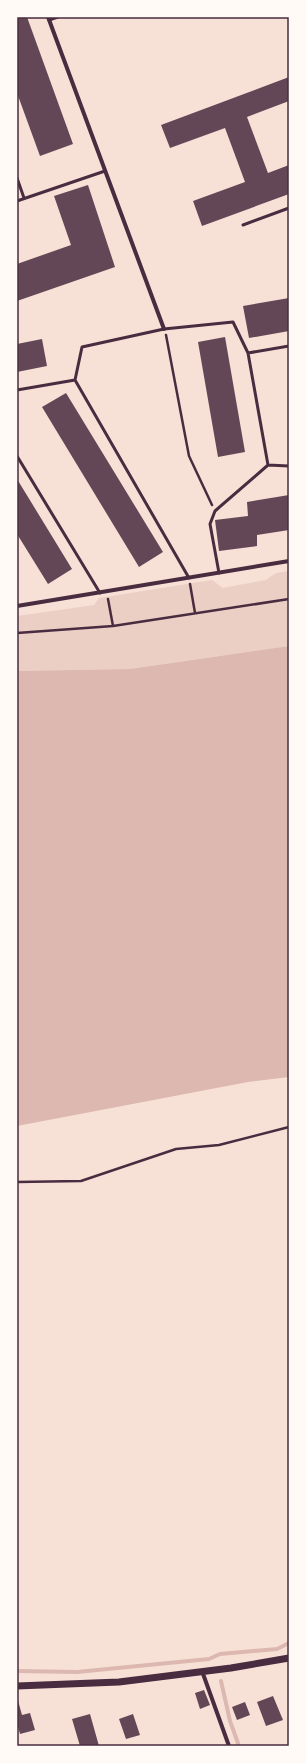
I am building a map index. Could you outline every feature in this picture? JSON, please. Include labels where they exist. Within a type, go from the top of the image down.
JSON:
[{"type":"street","points":[[49,19],[164,329]]},
{"type":"street","points":[[17,606],[289,561]]},
{"type":"street","points":[[17,1686],[119,1682],[289,1658]]},
{"type":"street","points":[[202,1671],[229,1746]]},
{"type":"lane","points":[[49,19],[58,17]]},
{"type":"lane","points":[[17,200],[105,171]]},
{"type":"lane","points":[[17,178],[24,198]]},
{"type":"lane","points":[[243,225],[289,208]]},
{"type":"lane","points":[[188,578],[75,380],[82,347],[164,329],[233,322],[248,353],[268,465]]},
{"type":"lane","points":[[248,353],[289,346]]},
{"type":"lane","points":[[17,390],[75,380]]},
{"type":"lane","points":[[17,456],[100,593]]},
{"type":"lane","points":[[219,573],[210,524],[215,511],[268,465],[289,466]]},
{"type":"path","points":[[164,329],[168,342],[189,456],[199,481],[215,511]]},
{"type":"path","points":[[188,578],[195,613]]},
{"type":"path","points":[[107,592],[113,626]]},
{"type":"path","points":[[17,633],[113,626],[289,599]]},
{"type":"path","points":[[17,1182],[81,1181],[176,1149],[219,1145],[289,1128]]},
{"type":"shaded area","points":[[289,571],[289,646],[130,669],[17,671],[17,616],[94,605],[99,598],[212,580],[223,588],[266,580],[276,573]]},
{"type":"shaded area","points":[[289,646],[289,1077],[248,1082],[17,1126],[17,671],[130,669]]},
{"type":"building","points":[[17,17],[27,17],[73,144],[40,156],[17,93]]},
{"type":"building","points":[[289,77],[289,101],[247,117],[268,173],[289,165],[289,194],[202,226],[193,201],[245,182],[225,128],[170,148],[161,125]]},
{"type":"building","points":[[88,185],[115,267],[17,301],[17,264],[71,245],[54,196]]},
{"type":"building","points":[[289,298],[289,331],[249,338],[243,306]]},
{"type":"building","points":[[225,337],[245,452],[218,457],[198,342]]},
{"type":"building","points":[[42,339],[47,366],[17,372],[17,344]]},
{"type":"building","points":[[66,393],[163,552],[139,567],[42,407]]},
{"type":"building","points":[[17,479],[72,569],[48,584],[17,534]]},
{"type":"building","points":[[289,495],[289,530],[257,535],[257,546],[219,551],[215,520],[248,516],[247,502]]},
{"type":"building","points":[[204,1690],[210,1705],[200,1709],[195,1693]]},
{"type":"building","points":[[273,1696],[283,1720],[266,1726],[257,1702]]},
{"type":"building","points":[[17,1697],[22,1715],[30,1713],[35,1730],[20,1734],[17,1723]]},
{"type":"building","points":[[245,1702],[250,1715],[237,1720],[232,1707]]},
{"type":"building","points":[[90,1714],[99,1746],[80,1746],[72,1719]]},
{"type":"building","points":[[133,1714],[140,1735],[126,1739],[119,1719]]},
{"type":"waterway","points":[[17,1671],[77,1672],[209,1659],[220,1654],[277,1649],[289,1643]]},
{"type":"waterway","points":[[221,1681],[230,1721],[239,1746]]}]
